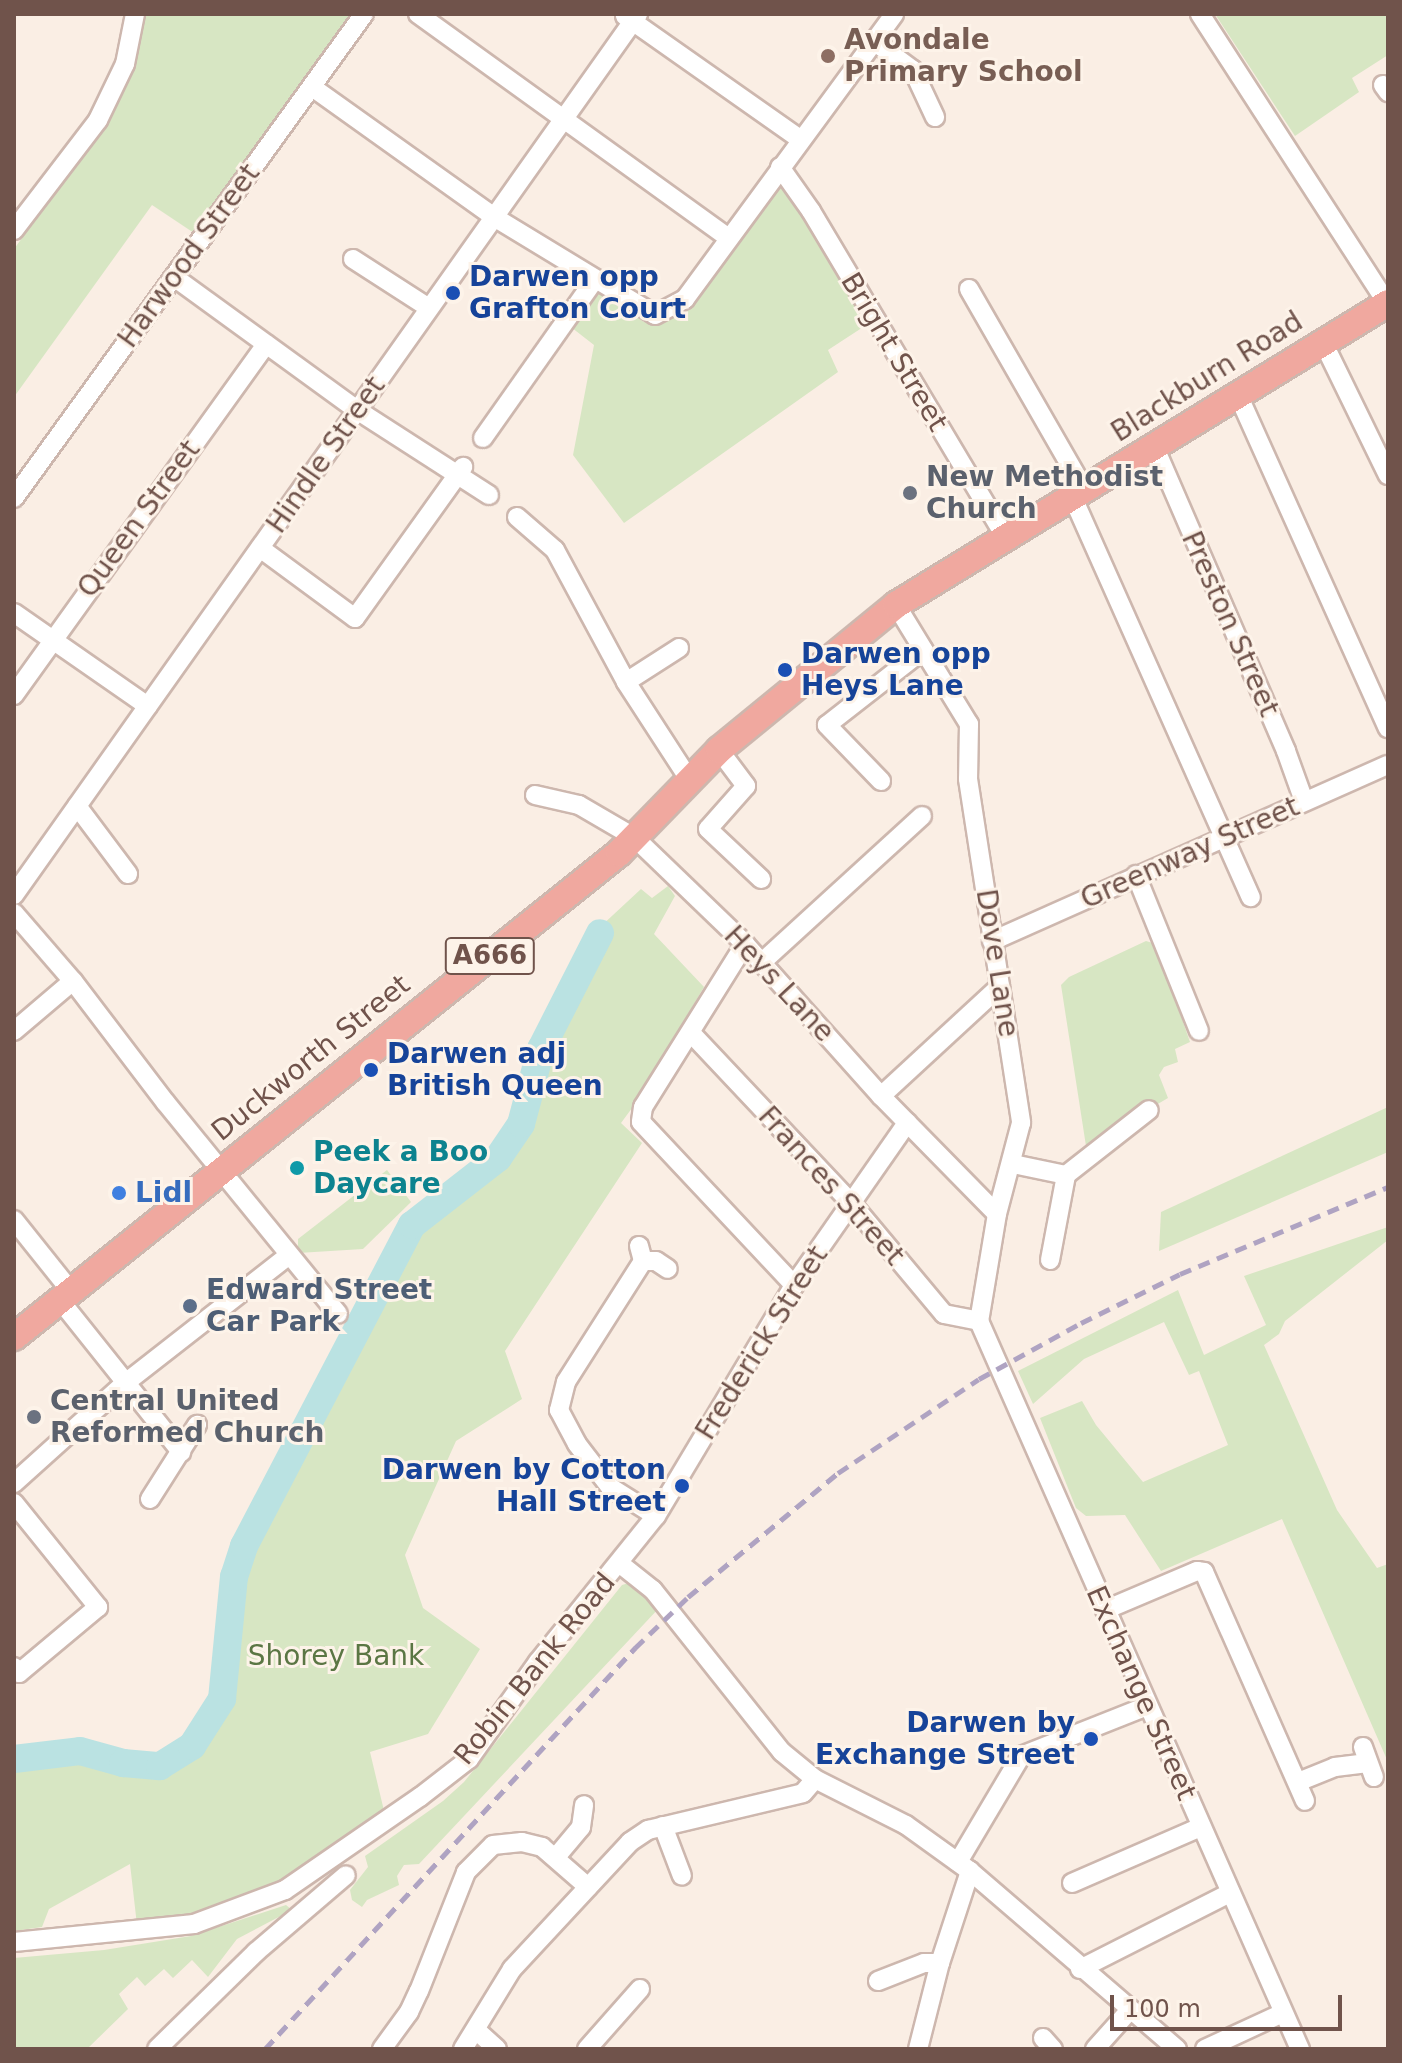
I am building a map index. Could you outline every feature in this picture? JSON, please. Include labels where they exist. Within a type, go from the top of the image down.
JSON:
[{"type":"highway","name":"Blackburn Road","points":[[896,605],[1388,303]]},
{"type":"highway","name":"Duckworth Street","points":[[14,1337],[634,837],[719,750],[896,605]]},
{"type":"street","points":[[14,230],[98,120],[125,64],[135,14]]},
{"type":"street","name":"Harwood Street","points":[[14,498],[364,14]]},
{"type":"street","points":[[418,14],[729,238]]},
{"type":"street","points":[[312,87],[494,217],[655,315],[685,299],[894,14]]},
{"type":"street","points":[[1200,14],[1388,303]]},
{"type":"street","points":[[631,16],[800,139]]},
{"type":"street","name":"Hindle Street","points":[[14,895],[564,119],[631,16]]},
{"type":"street","points":[[875,42],[913,70],[935,117]]},
{"type":"street","name":"Bright Street","points":[[780,167],[811,211],[1006,538]]},
{"type":"street","points":[[353,259],[429,308]]},
{"type":"street","points":[[174,277],[357,410],[461,470],[489,495]]},
{"type":"street","points":[[483,438],[595,279]]},
{"type":"street","points":[[969,289],[1079,494],[1119,607],[1251,897]]},
{"type":"street","points":[[1323,342],[1388,475]]},
{"type":"street","name":"Queen Street","points":[[14,695],[266,344]]},
{"type":"street","points":[[1239,397],[1388,728]]},
{"type":"street","name":"Preston Street","points":[[1155,448],[1286,751],[1304,801]]},
{"type":"street","points":[[260,548],[355,618],[461,470]]},
{"type":"street","points":[[517,517],[555,550],[626,682],[689,779]]},
{"type":"street","name":"Dove Lane","points":[[896,605],[969,724],[968,779],[1021,1123],[1013,1164],[997,1214],[981,1328]]},
{"type":"street","points":[[14,613],[148,706]]},
{"type":"street","points":[[626,682],[679,648]]},
{"type":"street","points":[[881,781],[827,725],[923,650]]},
{"type":"street","points":[[719,750],[746,786],[708,829],[761,879]]},
{"type":"street","name":"Greenway Street","points":[[992,941],[1388,765]]},
{"type":"street","name":"Heys Lane","points":[[535,795],[579,805],[634,837],[745,944],[881,1096],[997,1214]]},
{"type":"street","points":[[77,806],[128,874]]},
{"type":"street","points":[[761,963],[922,816]]},
{"type":"street","points":[[1136,875],[1199,1031]]},
{"type":"street","points":[[14,913],[73,981],[220,1172],[338,1314]]},
{"type":"street","points":[[745,944],[643,1107],[641,1122],[794,1285]]},
{"type":"street","points":[[14,1031],[73,981]]},
{"type":"street","points":[[881,1096],[1000,986]]},
{"type":"street","name":"Frances Street","points":[[691,1033],[852,1204],[944,1314],[981,1328]]},
{"type":"street","points":[[1050,1260],[1066,1175],[1149,1110]]},
{"type":"street","name":"Frederick Street","points":[[619,1563],[656,1516],[794,1285],[907,1123]]},
{"type":"street","points":[[1013,1164],[1066,1175]]},
{"type":"street","points":[[14,1220],[124,1384],[181,1452]]},
{"type":"street","points":[[656,1516],[610,1487],[577,1444],[559,1410],[566,1382],[641,1254],[668,1269]]},
{"type":"street","points":[[14,1483],[124,1384],[289,1255]]},
{"type":"street","name":"Exchange Street","points":[[981,1328],[1300,2049]]},
{"type":"street","points":[[150,1499],[197,1425]]},
{"type":"street","points":[[14,1503],[98,1607],[19,1673],[14,1667]]},
{"type":"street","points":[[619,1563],[653,1590],[782,1752],[815,1779],[906,1825],[964,1867],[1177,2049]]},
{"type":"street","name":"Robin Bank Road","points":[[14,1942],[194,1924],[285,1890],[420,1797],[469,1759],[538,1662],[619,1563]]},
{"type":"street","points":[[1105,1610],[1197,1571],[1204,1572],[1305,1801]]},
{"type":"street","points":[[918,2049],[964,1867],[1021,1756],[1147,1706]]},
{"type":"street","points":[[1298,1782],[1335,1767],[1368,1762]]},
{"type":"street","points":[[463,2049],[512,1969],[630,1842],[648,1830],[803,1793],[815,1779]]},
{"type":"street","points":[[556,1857],[581,1827],[584,1805]]},
{"type":"street","points":[[663,1826],[682,1876]]},
{"type":"street","points":[[1072,1883],[1201,1827]]},
{"type":"street","points":[[382,2049],[414,2001],[473,1862],[493,1845],[532,1843],[556,1857],[588,1887]]},
{"type":"street","points":[[157,2049],[256,1952],[346,1875]]},
{"type":"street","points":[[1080,1969],[1230,1893]]},
{"type":"street","points":[[878,1981],[924,1963],[940,1963]]},
{"type":"street","points":[[587,2049],[640,1989]]},
{"type":"street","points":[[1095,2049],[1129,2011]]},
{"type":"street","points":[[1205,2049],[1283,2013]]},
{"type":"street","points":[[476,2030],[497,2049]]},
{"type":"green space","points":[[146,14],[353,14],[197,235],[152,205],[14,397],[14,249],[88,148],[125,89]]},
{"type":"green space","points":[[1215,14],[1388,14],[1388,55],[1352,78],[1359,92],[1295,136]]},
{"type":"green space","points":[[780,167],[874,320],[828,350],[838,372],[624,523],[573,455],[594,345],[567,324],[596,289],[644,322],[685,299]]},
{"type":"green space","name":"Shorey Bank","points":[[668,886],[675,896],[654,934],[704,987],[621,1123],[642,1143],[505,1351],[522,1399],[456,1441],[405,1555],[423,1608],[480,1649],[428,1734],[370,1752],[385,1815],[284,1888],[191,1920],[137,1925],[130,1864],[49,1909],[42,1927],[14,1931],[14,1768],[56,1759],[69,1760],[64,1757],[162,1771],[195,1749],[225,1703],[236,1641],[241,1575],[413,1230],[506,1158],[522,1133],[550,1046],[606,940],[599,928],[641,889],[652,898]]},
{"type":"green space","points":[[1146,941],[1156,944],[1190,1042],[1175,1049],[1178,1062],[1164,1067],[1159,1075],[1168,1098],[1086,1146],[1061,985],[1069,977]]},
{"type":"green space","points":[[1388,1107],[1388,1152],[1159,1251],[1161,1212]]},
{"type":"green space","points":[[387,1170],[411,1202],[363,1249],[298,1253],[298,1239]]},
{"type":"green space","points":[[1388,1227],[1388,1240],[1285,1321],[1279,1334],[1264,1345],[1337,1510],[1377,1568],[1388,1564],[1388,1762],[1282,1519],[1161,1571],[1125,1515],[1086,1516],[1076,1508],[1040,1418],[1082,1401],[1096,1425],[1143,1482],[1228,1445],[1199,1371],[1189,1375],[1164,1322],[1084,1359],[1033,1404],[1018,1371],[1178,1290],[1204,1355],[1266,1325],[1244,1276]]},
{"type":"green space","points":[[632,1582],[660,1607],[419,1864],[404,1865],[397,1876],[399,1885],[367,1900],[362,1907],[352,1900],[350,1890],[368,1867],[365,1856],[443,1801],[464,1782],[622,1585]]},
{"type":"green space","points":[[286,1905],[292,1910],[237,1939],[208,1977],[192,1960],[173,1978],[164,1969],[145,1986],[137,1977],[119,1994],[128,2009],[87,2049],[14,2049],[14,1958],[104,1950],[191,1936]]},
{"type":"waterway","points":[[14,1759],[80,1751],[123,1763],[160,1766],[192,1746],[222,1699],[234,1577],[244,1546],[412,1225],[498,1158],[521,1124],[541,1049],[600,933]]},
{"type":"railway","points":[[265,2049],[635,1648],[688,1597],[838,1473],[979,1379],[1081,1323],[1180,1274],[1388,1187]]},
{"type":"place","name":"Avondale Primary School","points":[[828,56]]},
{"type":"place","name":"Darwen opp Grafton Court","points":[[453,293]]},
{"type":"place","name":"New Methodist Church","points":[[910,493]]},
{"type":"place","name":"Darwen opp Heys Lane","points":[[785,670]]},
{"type":"place","name":"Darwen adj British Queen","points":[[371,1070]]},
{"type":"place","name":"Peek a Boo Daycare","points":[[297,1168]]},
{"type":"place","name":"Lidl","points":[[119,1193]]},
{"type":"place","name":"Edward Street Car Park","points":[[190,1306]]},
{"type":"place","name":"Central United Reformed Church","points":[[34,1417]]},
{"type":"place","name":"Darwen by Cotton Hall Street","points":[[682,1486]]},
{"type":"place","name":"Darwen by Exchange Street","points":[[1091,1739]]}]
